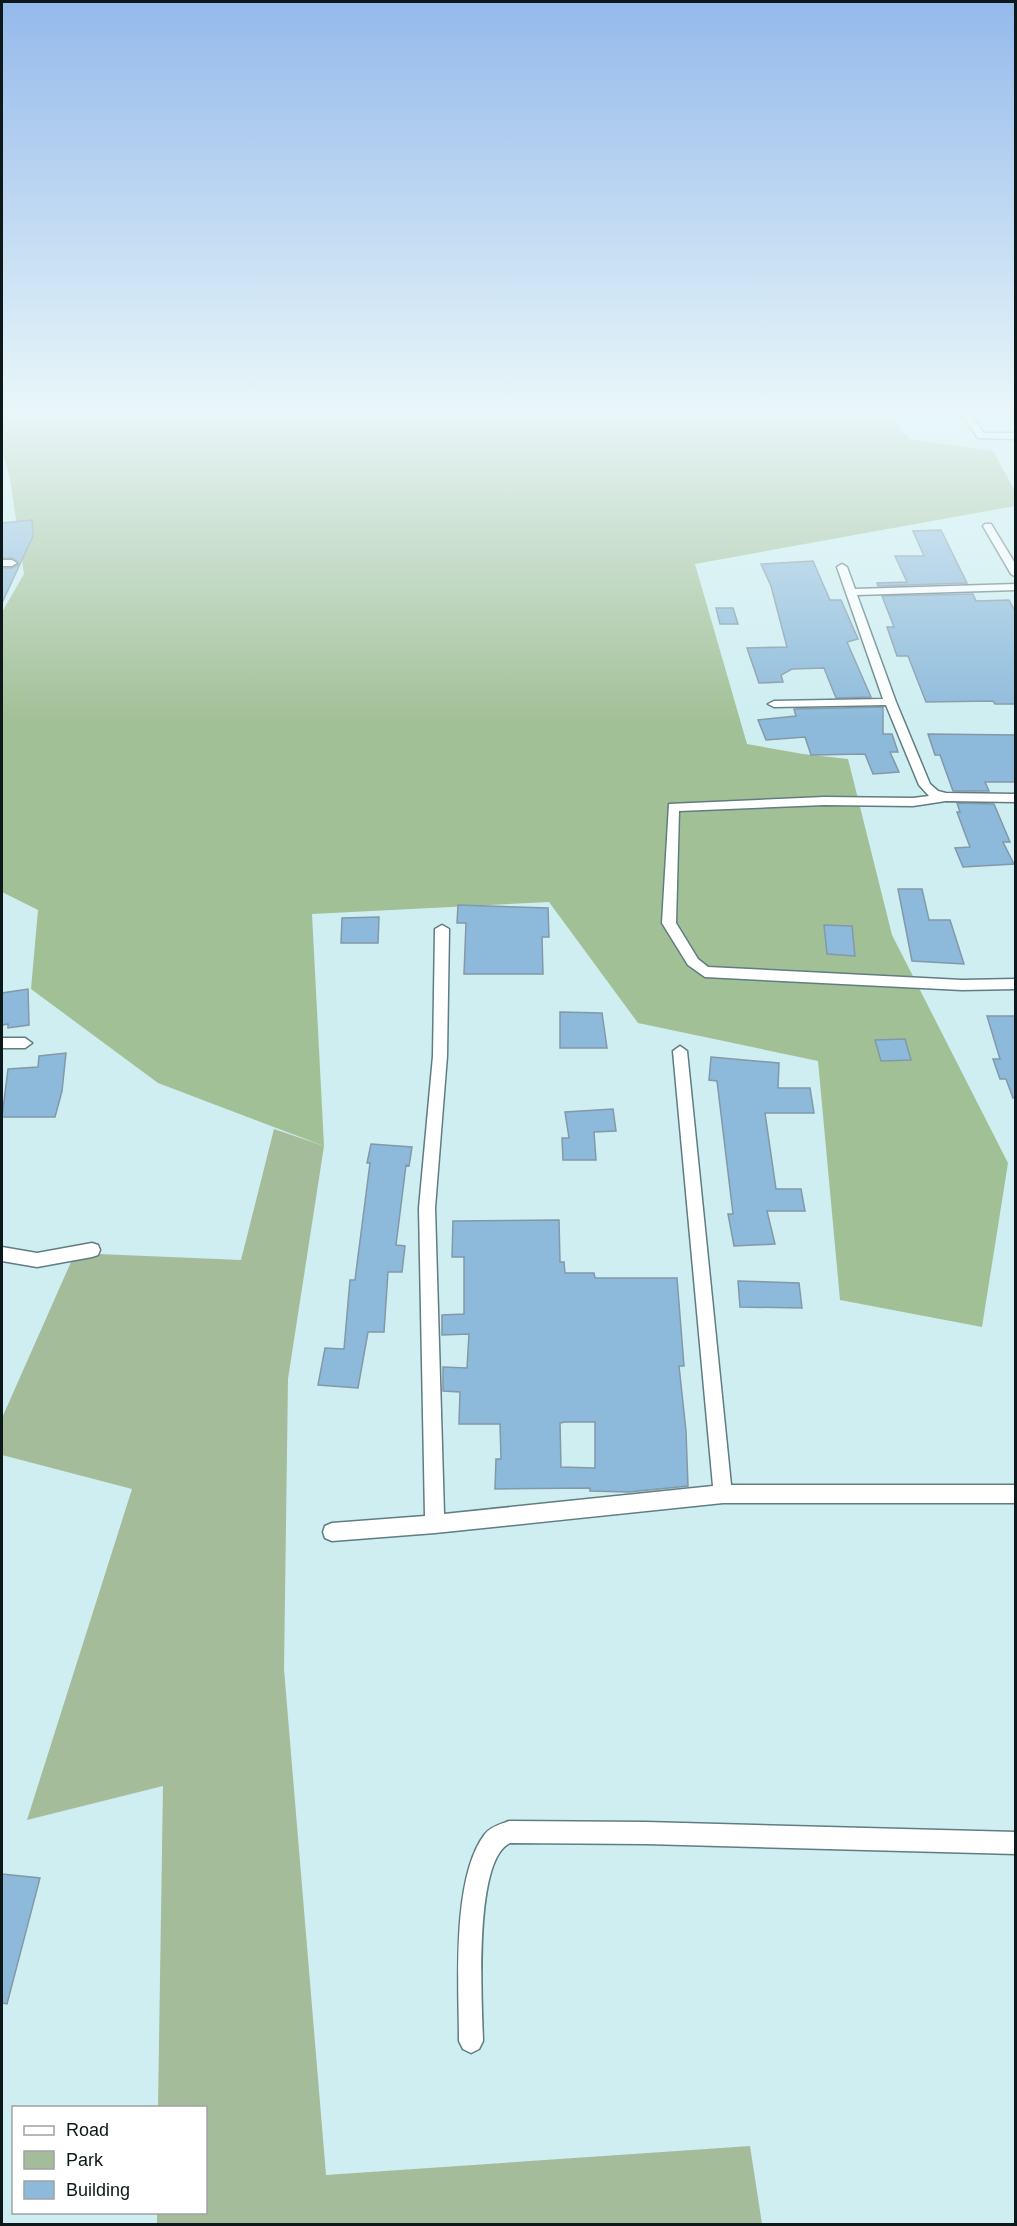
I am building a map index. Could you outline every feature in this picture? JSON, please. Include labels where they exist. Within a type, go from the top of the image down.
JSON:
[{"type":"street","points":[[988,526],[1011,558],[1016,574]]},
{"type":"street","points":[[842,567],[890,702],[924,784],[934,794],[946,797]]},
{"type":"street","points":[[851,592],[1016,587]]},
{"type":"street","points":[[774,704],[890,702]]},
{"type":"street","points":[[1016,798],[946,797],[913,802],[824,801],[673,807],[669,923],[693,962],[705,972],[962,985],[1016,984]]},
{"type":"street","points":[[435,1524],[427,1208],[440,1056],[442,929]]},
{"type":"street","points":[[2,1043],[25,1043]]},
{"type":"street","points":[[680,1051],[723,1494]]},
{"type":"street","points":[[2,1254],[37,1260],[92,1250]]},
{"type":"street","points":[[332,1532],[435,1524],[723,1494],[1016,1494]]},
{"type":"street","points":[[471,2041],[471,1943],[478,1869],[493,1840],[509,1832],[646,1833],[1016,1843]]},
{"type":"green space","points":[[16,516],[960,516],[695,564],[747,744],[848,759],[892,935],[1008,1163],[982,1327],[840,1300],[818,1061],[638,1023],[549,902],[312,914],[324,1146],[158,1083],[31,989],[38,910],[2,892],[2,612],[24,574]]},
{"type":"green space","points":[[274,1129],[324,1146],[288,1379],[284,1669],[326,2175],[750,2146],[762,2224],[157,2224],[157,2214],[207,2214],[207,2106],[158,2106],[163,1786],[27,1820],[132,1489],[2,1455],[2,1418],[75,1253],[241,1260]]},
{"type":"building","points":[[32,520],[33,536],[2,603],[2,568],[12,568],[19,564],[13,558],[2,558],[2,523]]},
{"type":"building","points":[[941,530],[967,583],[878,586],[877,583],[907,582],[895,556],[924,556],[913,531]]},
{"type":"building","points":[[813,561],[830,600],[841,600],[858,639],[847,642],[871,697],[836,698],[824,668],[792,669],[781,675],[783,682],[759,683],[747,648],[787,647],[771,586],[761,564]]},
{"type":"building","points":[[973,594],[976,601],[1009,600],[1016,613],[1016,704],[995,704],[993,701],[926,702],[908,656],[897,656],[887,627],[894,627],[882,596]]},
{"type":"building","points":[[716,608],[733,608],[738,624],[720,624]]},
{"type":"building","points":[[883,707],[883,734],[892,734],[898,752],[890,752],[899,772],[873,774],[865,754],[811,755],[805,737],[766,740],[758,720],[796,716],[794,709]]},
{"type":"building","points":[[928,734],[1016,735],[1016,782],[985,782],[989,791],[953,791],[940,755],[935,755]]},
{"type":"building","points":[[957,803],[994,804],[1010,842],[1003,842],[1014,864],[963,867],[955,848],[970,847],[957,812],[960,812]]},
{"type":"building","points":[[898,889],[922,889],[929,920],[950,920],[964,964],[912,961]]},
{"type":"building","points":[[458,905],[548,908],[549,937],[542,937],[543,974],[464,974],[466,923],[457,923]]},
{"type":"building","points":[[379,917],[378,943],[341,943],[342,918]]},
{"type":"building","points":[[824,925],[852,926],[855,956],[827,954]]},
{"type":"building","points":[[28,989],[29,1025],[8,1028],[8,1024],[2,1025],[2,993]]},
{"type":"building","points":[[560,1012],[602,1013],[607,1048],[560,1048]]},
{"type":"building","points":[[987,1016],[1016,1016],[1016,1097],[1013,1098],[1006,1079],[1000,1079],[993,1059],[1000,1059]]},
{"type":"building","points":[[905,1039],[911,1060],[881,1061],[875,1040]]},
{"type":"building","points":[[66,1053],[62,1091],[55,1117],[2,1117],[8,1069],[38,1067],[39,1056]]},
{"type":"building","points":[[711,1057],[779,1063],[778,1088],[810,1088],[814,1113],[765,1113],[776,1189],[801,1189],[805,1211],[767,1211],[775,1244],[734,1246],[728,1214],[733,1214],[717,1081],[709,1080]]},
{"type":"building","points":[[613,1109],[616,1131],[594,1132],[596,1160],[563,1160],[562,1138],[569,1138],[565,1112]]},
{"type":"building","points":[[371,1144],[412,1147],[409,1166],[406,1165],[396,1245],[405,1246],[402,1272],[388,1272],[384,1332],[368,1332],[358,1388],[318,1385],[325,1348],[344,1349],[350,1280],[355,1280]]},
{"type":"building","points":[[559,1220],[560,1262],[564,1262],[565,1273],[594,1273],[595,1278],[677,1278],[684,1366],[679,1366],[686,1431],[688,1486],[629,1492],[590,1491],[590,1488],[495,1489],[496,1459],[501,1459],[500,1424],[459,1424],[460,1392],[443,1391],[443,1367],[467,1368],[469,1334],[442,1335],[442,1315],[464,1314],[464,1257],[452,1257],[453,1221]],"holes":[[[595,1422],[595,1468],[561,1467],[560,1423]]]},
{"type":"building","points":[[738,1281],[799,1283],[802,1308],[740,1307]]},
{"type":"building","points":[[2,1874],[40,1878],[7,2004],[2,2003]]}]
